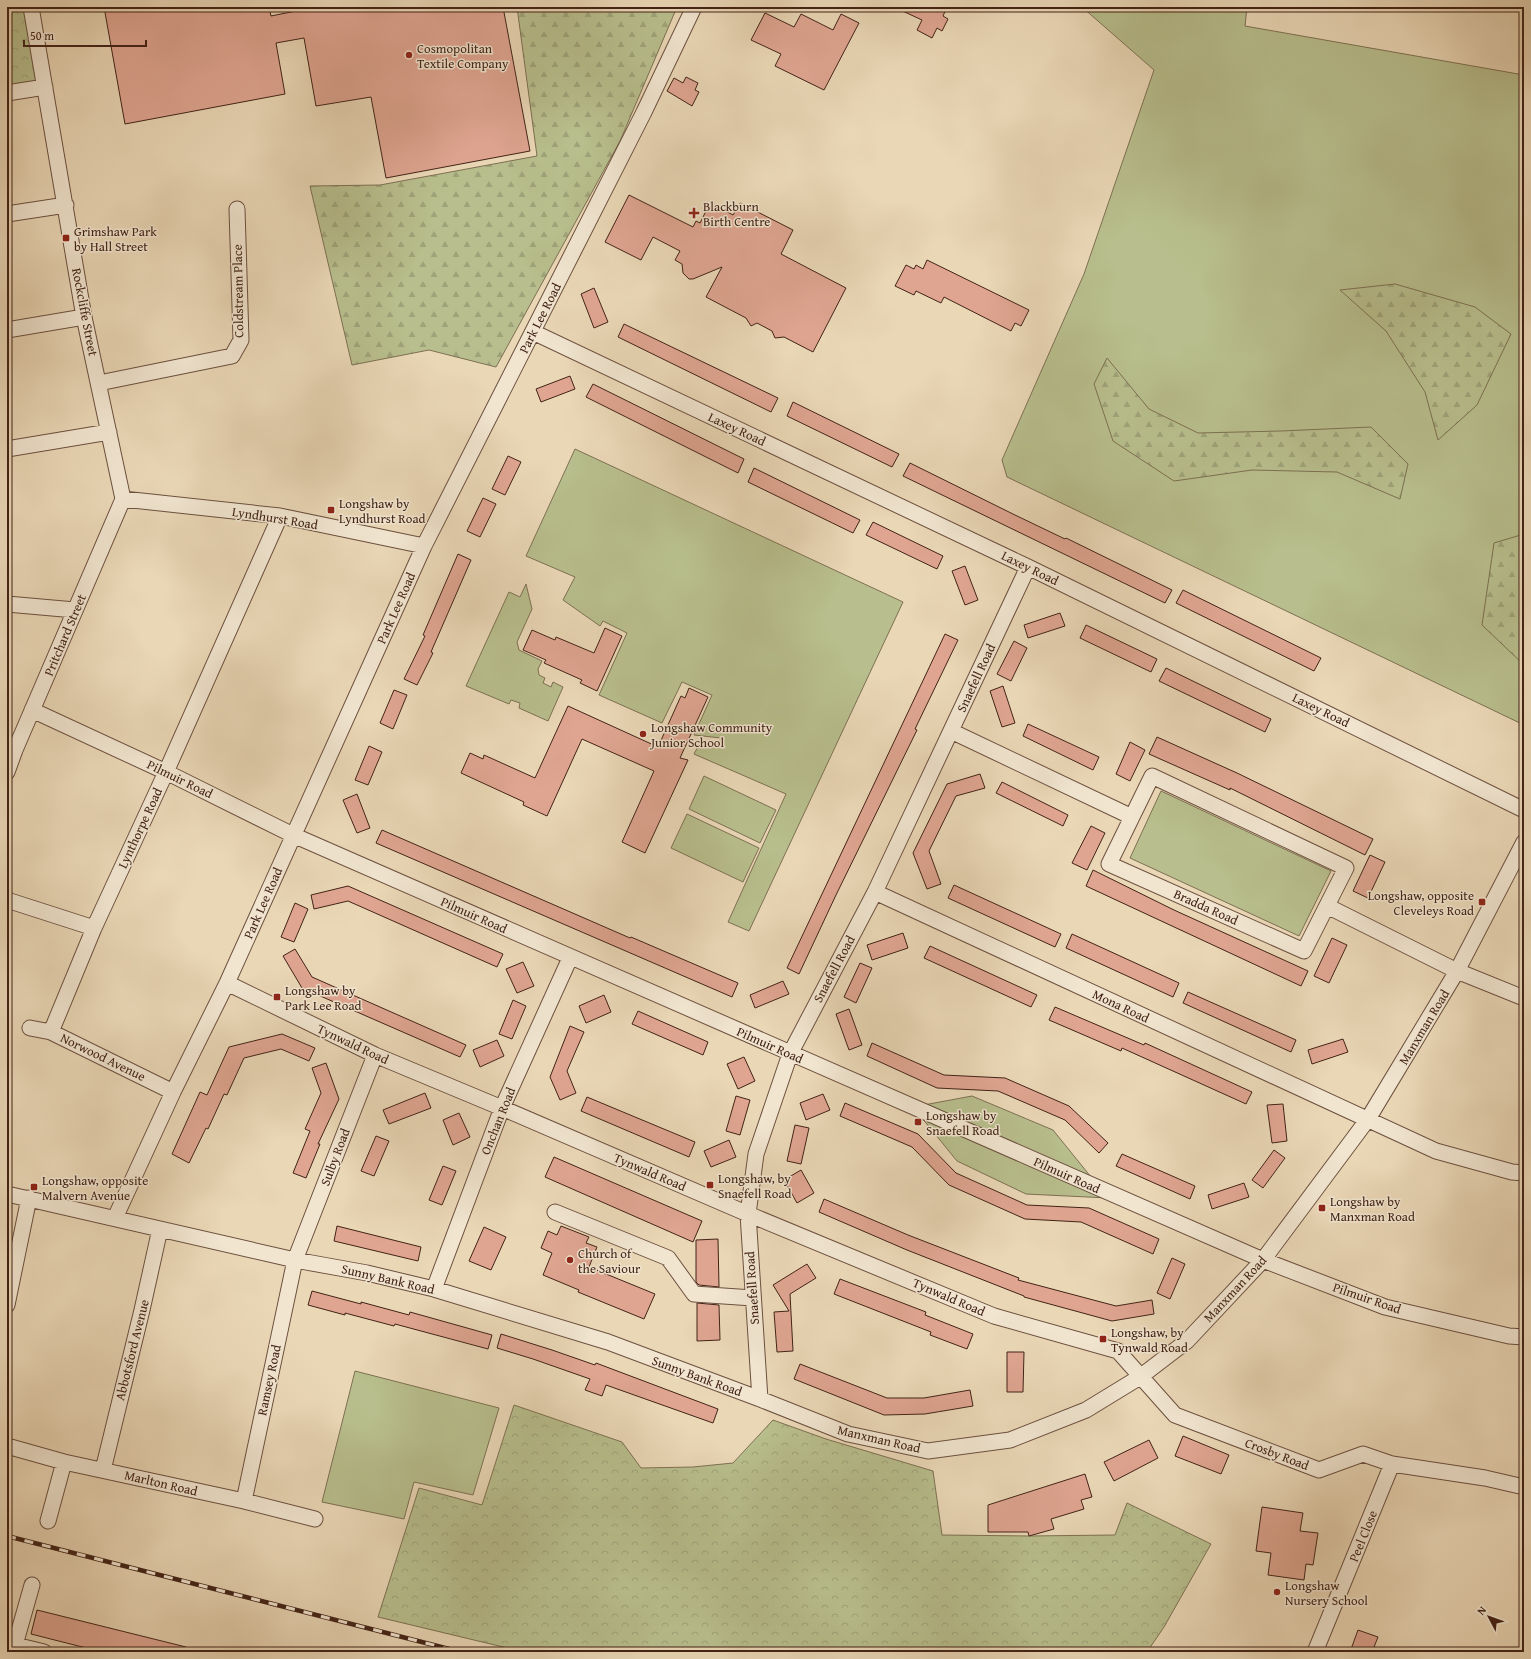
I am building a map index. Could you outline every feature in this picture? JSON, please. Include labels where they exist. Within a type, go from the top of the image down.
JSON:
[{"type":"street","name":"Rockcliffe Street","points":[[31,7],[84,317],[123,499]]},
{"type":"street","name":"Park Lee Road","points":[[115,1218],[173,1092],[227,982],[424,546],[640,119],[694,7]]},
{"type":"street","points":[[7,93],[45,87]]},
{"type":"street","points":[[7,214],[66,205]]},
{"type":"street","name":"Coldstream Place","points":[[99,383],[232,356],[241,340],[237,209]]},
{"type":"street","points":[[7,330],[84,317]]},
{"type":"street","name":"Laxey Road","points":[[533,332],[1028,567],[1524,810]]},
{"type":"street","points":[[7,449],[109,432]]},
{"type":"street","name":"Lyndhurst Road","points":[[123,499],[280,516],[424,546]]},
{"type":"street","name":"Pritchard Street","points":[[7,772],[11,749],[32,710],[123,499]]},
{"type":"street","name":"Lynthorpe Road","points":[[51,1032],[94,928],[166,772],[280,516]]},
{"type":"street","name":"Snaefell Road","points":[[760,1399],[748,1214],[756,1154],[790,1054],[875,892],[1028,567]]},
{"type":"street","points":[[7,604],[75,610]]},
{"type":"street","name":"Pilmuir Road","points":[[32,710],[166,772],[293,835],[570,958],[1263,1260],[1386,1306],[1509,1336],[1524,1338]]},
{"type":"street","points":[[951,731],[1132,818]]},
{"type":"street","name":"Bradda Road","points":[[1152,776],[1346,868],[1327,906],[1304,951],[1110,864],[1152,776]]},
{"type":"street","name":"Manxman Road","points":[[760,1399],[848,1434],[928,1451],[1010,1440],[1086,1410],[1140,1377],[1187,1341],[1263,1260],[1368,1119],[1457,971],[1524,842]]},
{"type":"street","name":"Mona Road","points":[[875,892],[1436,1151],[1512,1172],[1524,1173]]},
{"type":"street","points":[[7,900],[94,928]]},
{"type":"street","points":[[1327,906],[1457,971],[1524,998]]},
{"type":"street","name":"Onchan Road","points":[[434,1289],[502,1108],[570,958]]},
{"type":"street","name":"Tynwald Road","points":[[227,982],[375,1055],[748,1214],[994,1316],[1118,1351],[1140,1377]]},
{"type":"street","name":"Norwood Avenue","points":[[30,1028],[51,1032],[173,1092]]},
{"type":"street","name":"Sulby Road","points":[[295,1260],[375,1055]]},
{"type":"street","name":"Sunny Bank Road","points":[[7,1194],[295,1260],[367,1272],[434,1289],[608,1342],[760,1399]]},
{"type":"street","points":[[7,1305],[29,1198]]},
{"type":"street","points":[[554,1212],[668,1258],[694,1294],[753,1298]]},
{"type":"street","name":"Abbotsford Avenue","points":[[103,1470],[160,1229]]},
{"type":"street","name":"Ramsey Road","points":[[244,1501],[295,1260]]},
{"type":"street","name":"Crosby Road","points":[[1140,1377],[1175,1414],[1319,1470],[1363,1454],[1392,1464],[1485,1478],[1524,1487]]},
{"type":"street","name":"Marlton Road","points":[[7,1446],[64,1462],[244,1501],[315,1519]]},
{"type":"street","points":[[48,1521],[64,1462]]},
{"type":"street","name":"Peel Close","points":[[1315,1652],[1392,1464]]},
{"type":"street","points":[[32,1585],[12,1646],[44,1652]]},
{"type":"green space","points":[[7,7],[24,7],[37,81],[7,87]]},
{"type":"green space","points":[[517,7],[677,7],[620,141],[496,367],[429,350],[352,365],[310,186],[380,185],[537,156]]},
{"type":"green space","points":[[1082,7],[1247,7],[1245,26],[1524,75],[1524,725],[1007,477],[1002,460],[1084,274],[1154,70]]},
{"type":"green space","points":[[1395,284],[1475,307],[1511,334],[1477,405],[1438,440],[1425,392],[1386,331],[1340,290]]},
{"type":"green space","points":[[1107,358],[1149,409],[1198,433],[1371,427],[1408,464],[1400,499],[1337,472],[1252,470],[1174,481],[1113,441],[1094,384]]},
{"type":"green space","points":[[575,449],[903,602],[749,931],[728,922],[786,794],[694,754],[701,741],[718,745],[721,738],[694,735],[712,695],[682,682],[662,723],[599,695],[627,633],[603,621],[600,626],[563,600],[575,577],[526,556]]},
{"type":"green space","points":[[1524,534],[1524,665],[1482,625],[1494,543]]},
{"type":"green space","points":[[526,584],[532,609],[517,642],[519,650],[542,661],[538,669],[539,675],[545,678],[543,683],[551,687],[553,682],[563,687],[548,721],[519,708],[520,703],[511,700],[509,704],[466,686],[509,592],[520,597]]},
{"type":"green space","points":[[704,776],[776,810],[760,843],[689,809]]},
{"type":"green space","points":[[1161,791],[1331,871],[1299,936],[1130,858]]},
{"type":"green space","points":[[687,814],[759,848],[743,882],[671,848]]},
{"type":"green space","points":[[972,1096],[1053,1130],[1108,1198],[1026,1194],[957,1161],[913,1107]]},
{"type":"green space","points":[[355,1371],[499,1408],[473,1495],[414,1482],[404,1519],[322,1502]]},
{"type":"green space","points":[[514,1405],[622,1442],[641,1468],[693,1467],[733,1463],[773,1420],[826,1439],[933,1471],[942,1535],[1115,1535],[1127,1503],[1211,1544],[1164,1627],[1147,1652],[524,1652],[378,1617],[419,1488],[482,1505]]},
{"type":"building","points":[[104,7],[269,7],[271,16],[296,11],[296,7],[503,7],[530,151],[386,178],[371,97],[316,106],[304,38],[276,43],[285,94],[125,124]]},
{"type":"building","points":[[894,7],[947,7],[943,16],[948,19],[942,31],[937,28],[932,38],[917,30],[922,20]]},
{"type":"building","points":[[765,13],[794,27],[801,14],[833,30],[841,14],[859,23],[824,90],[775,66],[781,54],[751,40]]},
{"type":"building","points":[[686,77],[698,83],[695,90],[699,92],[692,106],[667,91],[674,78],[683,83]]},
{"type":"building","points":[[629,195],[693,227],[696,221],[700,223],[710,203],[733,215],[740,203],[793,230],[781,254],[846,288],[813,352],[784,337],[775,338],[772,331],[757,323],[751,326],[746,318],[706,297],[722,267],[693,279],[689,279],[683,273],[682,264],[675,260],[680,251],[653,237],[641,260],[605,242]]},
{"type":"building","points":[[927,260],[1029,310],[1021,326],[1015,323],[1011,331],[944,297],[941,303],[916,291],[914,295],[895,286],[906,265],[914,269],[916,265],[923,269]]},
{"type":"building","points":[[594,288],[608,322],[594,328],[581,294]]},
{"type":"building","points":[[624,324],[778,398],[771,412],[618,337]]},
{"type":"building","points":[[570,376],[575,389],[541,402],[536,389]]},
{"type":"building","points":[[593,384],[744,459],[738,473],[586,397]]},
{"type":"building","points":[[793,402],[899,454],[892,467],[787,416]]},
{"type":"building","points":[[508,456],[521,462],[505,495],[492,489]]},
{"type":"building","points":[[910,463],[1172,590],[1165,603],[903,476]]},
{"type":"building","points":[[754,468],[860,520],[853,533],[748,482]]},
{"type":"building","points":[[483,498],[496,504],[480,537],[467,531]]},
{"type":"building","points":[[873,522],[943,556],[937,569],[866,535]]},
{"type":"building","points":[[458,554],[471,560],[431,652],[433,653],[417,685],[404,679],[425,636],[423,635]]},
{"type":"building","points":[[965,566],[978,600],[965,605],[952,571]]},
{"type":"building","points":[[1183,590],[1321,658],[1314,671],[1176,603]]},
{"type":"building","points":[[1060,613],[1065,626],[1028,638],[1024,625]]},
{"type":"building","points":[[1086,625],[1157,659],[1151,672],[1080,638]]},
{"type":"building","points":[[605,628],[622,636],[597,691],[580,683],[582,680],[544,663],[546,660],[523,650],[532,630],[555,640],[556,637],[594,653]]},
{"type":"building","points":[[945,634],[958,640],[915,729],[917,730],[799,974],[787,968]]},
{"type":"building","points":[[1014,641],[1027,648],[1011,681],[997,674]]},
{"type":"building","points":[[1166,668],[1271,719],[1265,732],[1159,681]]},
{"type":"building","points":[[1003,686],[1015,723],[1002,727],[990,691]]},
{"type":"building","points":[[689,688],[708,697],[680,758],[688,760],[645,853],[622,842],[654,771],[582,739],[547,816],[523,805],[524,802],[461,773],[470,753],[483,759],[484,755],[535,778],[568,706],[658,747],[681,696],[685,698]]},
{"type":"building","points":[[394,690],[407,695],[393,729],[380,723]]},
{"type":"building","points":[[1028,724],[1099,757],[1093,770],[1023,736]]},
{"type":"building","points":[[1157,737],[1237,773],[1373,839],[1365,855],[1230,788],[1230,790],[1149,754]]},
{"type":"building","points":[[1130,742],[1145,750],[1130,781],[1116,774]]},
{"type":"building","points":[[369,746],[382,752],[368,785],[355,780]]},
{"type":"building","points":[[980,774],[985,788],[956,796],[929,851],[941,884],[927,889],[913,853],[947,784]]},
{"type":"building","points":[[1002,782],[1068,815],[1063,826],[996,793]]},
{"type":"building","points":[[357,794],[370,828],[357,833],[343,800]]},
{"type":"building","points":[[1091,826],[1105,833],[1087,870],[1072,863]]},
{"type":"building","points":[[382,830],[630,938],[631,937],[738,983],[732,997],[376,843]]},
{"type":"building","points":[[1370,855],[1385,862],[1368,898],[1353,891]]},
{"type":"building","points":[[1093,870],[1174,910],[1308,971],[1301,986],[1086,886]]},
{"type":"building","points":[[954,885],[1061,934],[1055,947],[948,898]]},
{"type":"building","points":[[348,886],[503,954],[497,967],[348,901],[314,909],[311,895]]},
{"type":"building","points":[[295,903],[308,909],[294,942],[281,937]]},
{"type":"building","points":[[903,933],[908,948],[872,960],[867,945]]},
{"type":"building","points":[[1072,934],[1179,983],[1173,997],[1066,948]]},
{"type":"building","points":[[1332,938],[1347,945],[1329,983],[1314,976]]},
{"type":"building","points":[[930,946],[1037,995],[1031,1007],[924,958]]},
{"type":"building","points":[[295,949],[312,977],[466,1045],[460,1057],[302,988],[283,956]]},
{"type":"building","points":[[523,962],[534,986],[517,993],[506,969]]},
{"type":"building","points":[[860,963],[872,968],[856,1003],[844,997]]},
{"type":"building","points":[[783,981],[789,994],[755,1008],[750,995]]},
{"type":"building","points":[[1188,992],[1296,1040],[1291,1052],[1183,1003]]},
{"type":"building","points":[[604,995],[611,1012],[586,1023],[579,1006]]},
{"type":"building","points":[[513,1000],[526,1006],[512,1039],[499,1034]]},
{"type":"building","points":[[1055,1007],[1144,1045],[1145,1043],[1252,1092],[1246,1104],[1122,1048],[1121,1051],[1049,1020]]},
{"type":"building","points":[[849,1009],[862,1045],[849,1050],[836,1014]]},
{"type":"building","points":[[638,1011],[708,1042],[703,1055],[632,1024]]},
{"type":"building","points":[[570,1026],[584,1032],[567,1071],[576,1093],[560,1100],[550,1077]]},
{"type":"building","points":[[282,1034],[315,1048],[309,1061],[281,1049],[244,1058],[227,1095],[224,1094],[208,1129],[206,1128],[189,1163],[172,1154],[200,1092],[207,1095],[229,1047]]},
{"type":"building","points":[[1343,1039],[1348,1052],[1312,1064],[1308,1050]]},
{"type":"building","points":[[497,1040],[504,1056],[480,1067],[473,1050]]},
{"type":"building","points":[[872,1043],[944,1075],[1005,1078],[1069,1106],[1108,1143],[1099,1153],[1065,1120],[998,1091],[937,1088],[867,1056]]},
{"type":"building","points":[[744,1057],[755,1081],[738,1089],[727,1064]]},
{"type":"building","points":[[326,1063],[339,1099],[318,1144],[320,1144],[306,1178],[293,1173],[310,1131],[305,1129],[321,1093],[312,1068]]},
{"type":"building","points":[[425,1093],[431,1108],[389,1124],[383,1110]]},
{"type":"building","points":[[823,1094],[830,1110],[806,1120],[800,1103]]},
{"type":"building","points":[[736,1096],[750,1100],[740,1135],[726,1131]]},
{"type":"building","points":[[587,1097],[695,1142],[689,1157],[581,1111]]},
{"type":"building","points":[[845,1103],[918,1134],[956,1173],[1027,1205],[1089,1208],[1159,1239],[1153,1254],[1081,1222],[1025,1219],[949,1185],[912,1147],[840,1116]]},
{"type":"building","points":[[1283,1104],[1287,1141],[1272,1143],[1267,1105]]},
{"type":"building","points":[[459,1113],[470,1137],[453,1145],[443,1120]]},
{"type":"building","points":[[795,1125],[809,1128],[801,1164],[787,1161]]},
{"type":"building","points":[[376,1136],[389,1141],[374,1176],[361,1171]]},
{"type":"building","points":[[729,1140],[736,1157],[711,1167],[704,1151]]},
{"type":"building","points":[[1274,1150],[1285,1158],[1263,1188],[1252,1180]]},
{"type":"building","points":[[1122,1154],[1195,1186],[1190,1199],[1116,1166]]},
{"type":"building","points":[[554,1157],[702,1221],[693,1242],[545,1177]]},
{"type":"building","points":[[443,1166],[456,1171],[442,1205],[429,1200]]},
{"type":"building","points":[[801,1170],[814,1193],[797,1203],[784,1180]]},
{"type":"building","points":[[1244,1183],[1249,1197],[1212,1209],[1208,1195]]},
{"type":"building","points":[[824,1199],[908,1235],[1019,1278],[1018,1280],[1116,1306],[1152,1300],[1154,1314],[1112,1321],[1024,1297],[907,1250],[819,1212]]},
{"type":"building","points":[[337,1226],[421,1247],[418,1261],[334,1241]]},
{"type":"building","points":[[561,1226],[589,1237],[586,1243],[597,1247],[589,1267],[655,1294],[644,1319],[578,1292],[579,1290],[543,1275],[552,1253],[541,1248],[548,1231],[557,1235]]},
{"type":"building","points":[[484,1227],[506,1237],[491,1270],[469,1261]]},
{"type":"building","points":[[718,1239],[719,1287],[699,1285],[696,1282],[696,1240]]},
{"type":"building","points":[[1172,1258],[1185,1264],[1170,1299],[1157,1293]]},
{"type":"building","points":[[807,1264],[816,1278],[790,1294],[793,1351],[777,1352],[774,1312],[789,1311],[773,1285]]},
{"type":"building","points":[[840,1279],[926,1312],[925,1315],[973,1334],[967,1349],[930,1335],[931,1332],[834,1294]]},
{"type":"building","points":[[312,1291],[409,1315],[410,1312],[492,1335],[488,1349],[395,1324],[394,1326],[308,1305]]},
{"type":"building","points":[[697,1303],[719,1305],[720,1340],[697,1341]]},
{"type":"building","points":[[501,1334],[595,1365],[596,1363],[718,1409],[713,1423],[606,1385],[602,1396],[585,1390],[590,1379],[497,1348]]},
{"type":"building","points":[[1007,1352],[1024,1352],[1023,1392],[1007,1392]]},
{"type":"building","points":[[800,1364],[887,1398],[924,1398],[970,1390],[973,1406],[925,1414],[884,1415],[794,1379]]},
{"type":"building","points":[[1183,1436],[1229,1455],[1221,1474],[1175,1456]]},
{"type":"building","points":[[1149,1440],[1158,1458],[1114,1481],[1104,1462]]},
{"type":"building","points":[[1085,1474],[1092,1497],[1081,1500],[1084,1509],[1051,1519],[1054,1529],[1029,1536],[1028,1532],[988,1532],[988,1505]]},
{"type":"building","points":[[1262,1507],[1303,1513],[1300,1531],[1318,1533],[1313,1565],[1306,1564],[1304,1580],[1268,1575],[1271,1553],[1256,1551]]},
{"type":"building","points":[[37,1610],[186,1647],[185,1652],[102,1652],[31,1634]]},
{"type":"building","points":[[1358,1630],[1378,1637],[1372,1652],[1350,1652]]},
{"type":"railway","points":[[7,1536],[461,1652]]},
{"type":"place","name":"Cosmopolitan Textile Company","points":[[409,55]]},
{"type":"place","name":"Blackburn Birth Centre","points":[[694,213]]},
{"type":"place","name":"Grimshaw Park by Hall Street","points":[[66,238]]},
{"type":"place","name":"Longshaw by Lyndhurst Road","points":[[331,510]]},
{"type":"place","name":"Longshaw Community Junior School","points":[[643,734]]},
{"type":"place","name":"Longshaw, opposite Cleveleys Road","points":[[1482,902]]},
{"type":"place","name":"Longshaw by Park Lee Road","points":[[277,997]]},
{"type":"place","name":"Longshaw by Snaefell Road","points":[[918,1122]]},
{"type":"place","name":"Longshaw, by Snaefell Road","points":[[710,1185]]},
{"type":"place","name":"Longshaw, opposite Malvern Avenue","points":[[34,1187]]},
{"type":"place","name":"Longshaw by Manxman Road","points":[[1322,1208]]},
{"type":"place","name":"Church of the Saviour","points":[[570,1260]]},
{"type":"place","name":"Longshaw, by Tynwald Road","points":[[1103,1339]]},
{"type":"place","name":"Longshaw Nursery School","points":[[1277,1592]]}]
